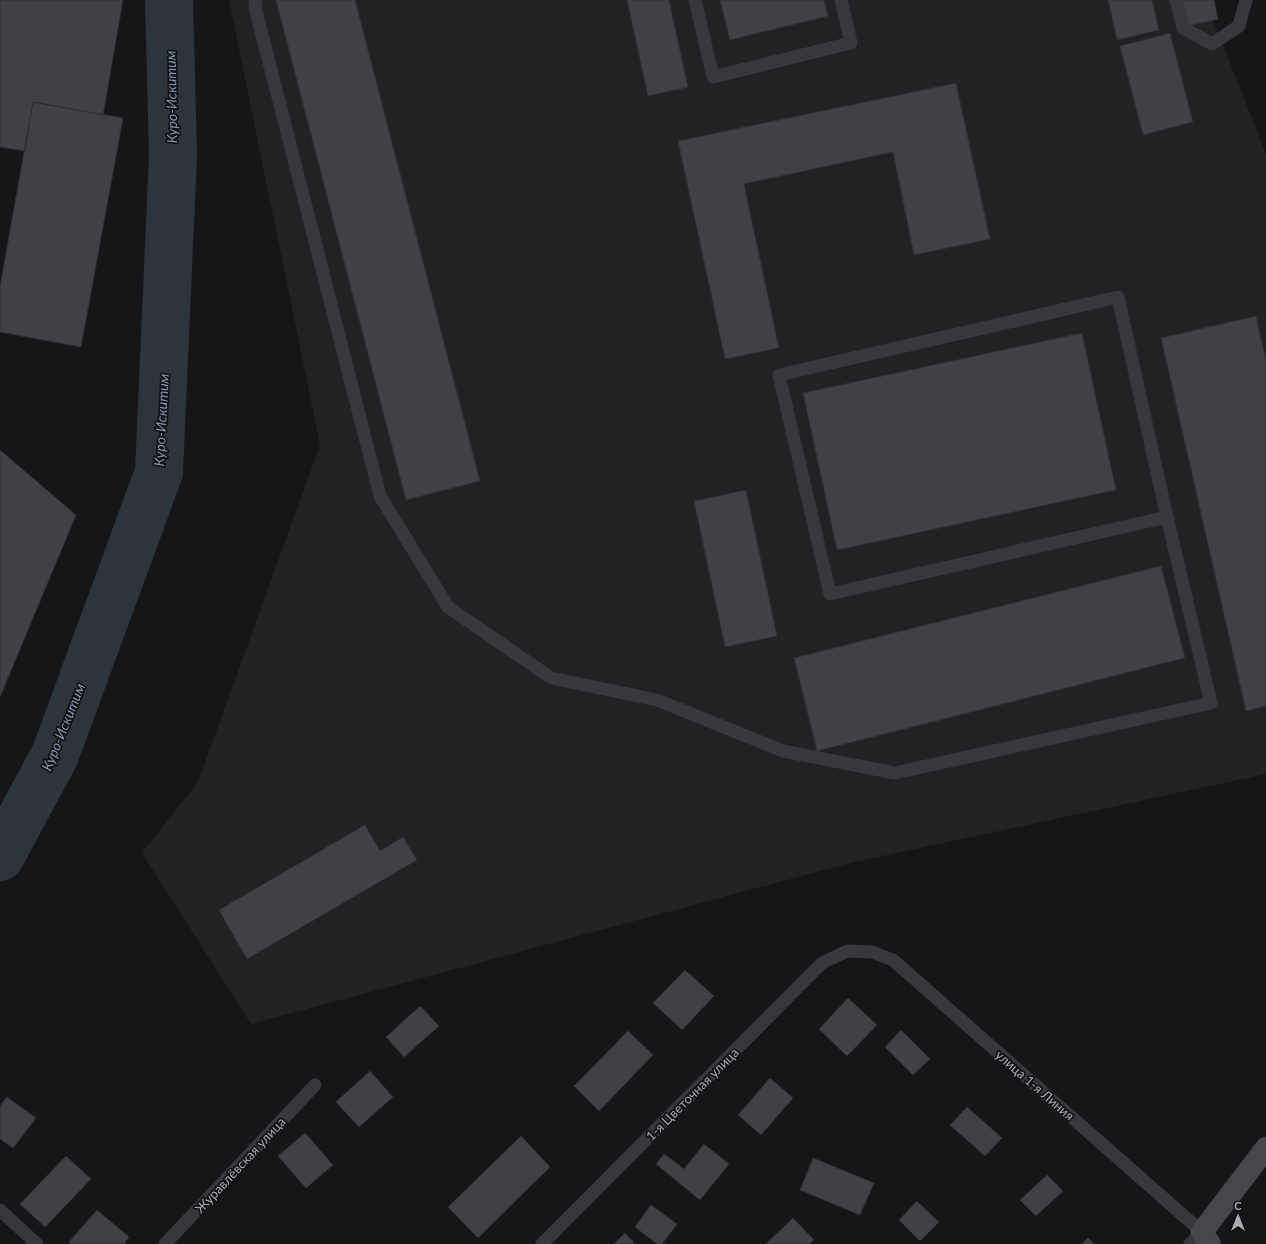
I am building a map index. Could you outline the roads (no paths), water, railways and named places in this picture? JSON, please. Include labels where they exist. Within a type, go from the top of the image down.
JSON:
[{"type":"main road","points":[[1200,1240],[1266,1148]]},
{"type":"lane","points":[[255,0],[258,18],[380,496],[448,607],[551,678],[657,700],[783,751],[895,774],[1211,703],[1167,517],[1118,297],[779,375],[830,594],[1167,517]]},
{"type":"lane","points":[[695,0],[713,77],[851,43],[841,0]]},
{"type":"lane","points":[[1176,0],[1183,28],[1212,44],[1239,26],[1246,0]]},
{"type":"lane","name":"улица 1-я Линия","points":[[847,951],[872,952],[893,960],[1200,1240]]},
{"type":"lane","name":"1-я Цветочная улица","points":[[542,1244],[822,963],[847,951]]},
{"type":"lane","name":"Журавлёвская улица","points":[[165,1244],[315,1085]]},
{"type":"lane","points":[[0,1210],[37,1244]]},
{"type":"waterway","name":"Куро-Искитим","points":[[0,857],[55,755],[159,472],[173,155],[169,0]]}]
